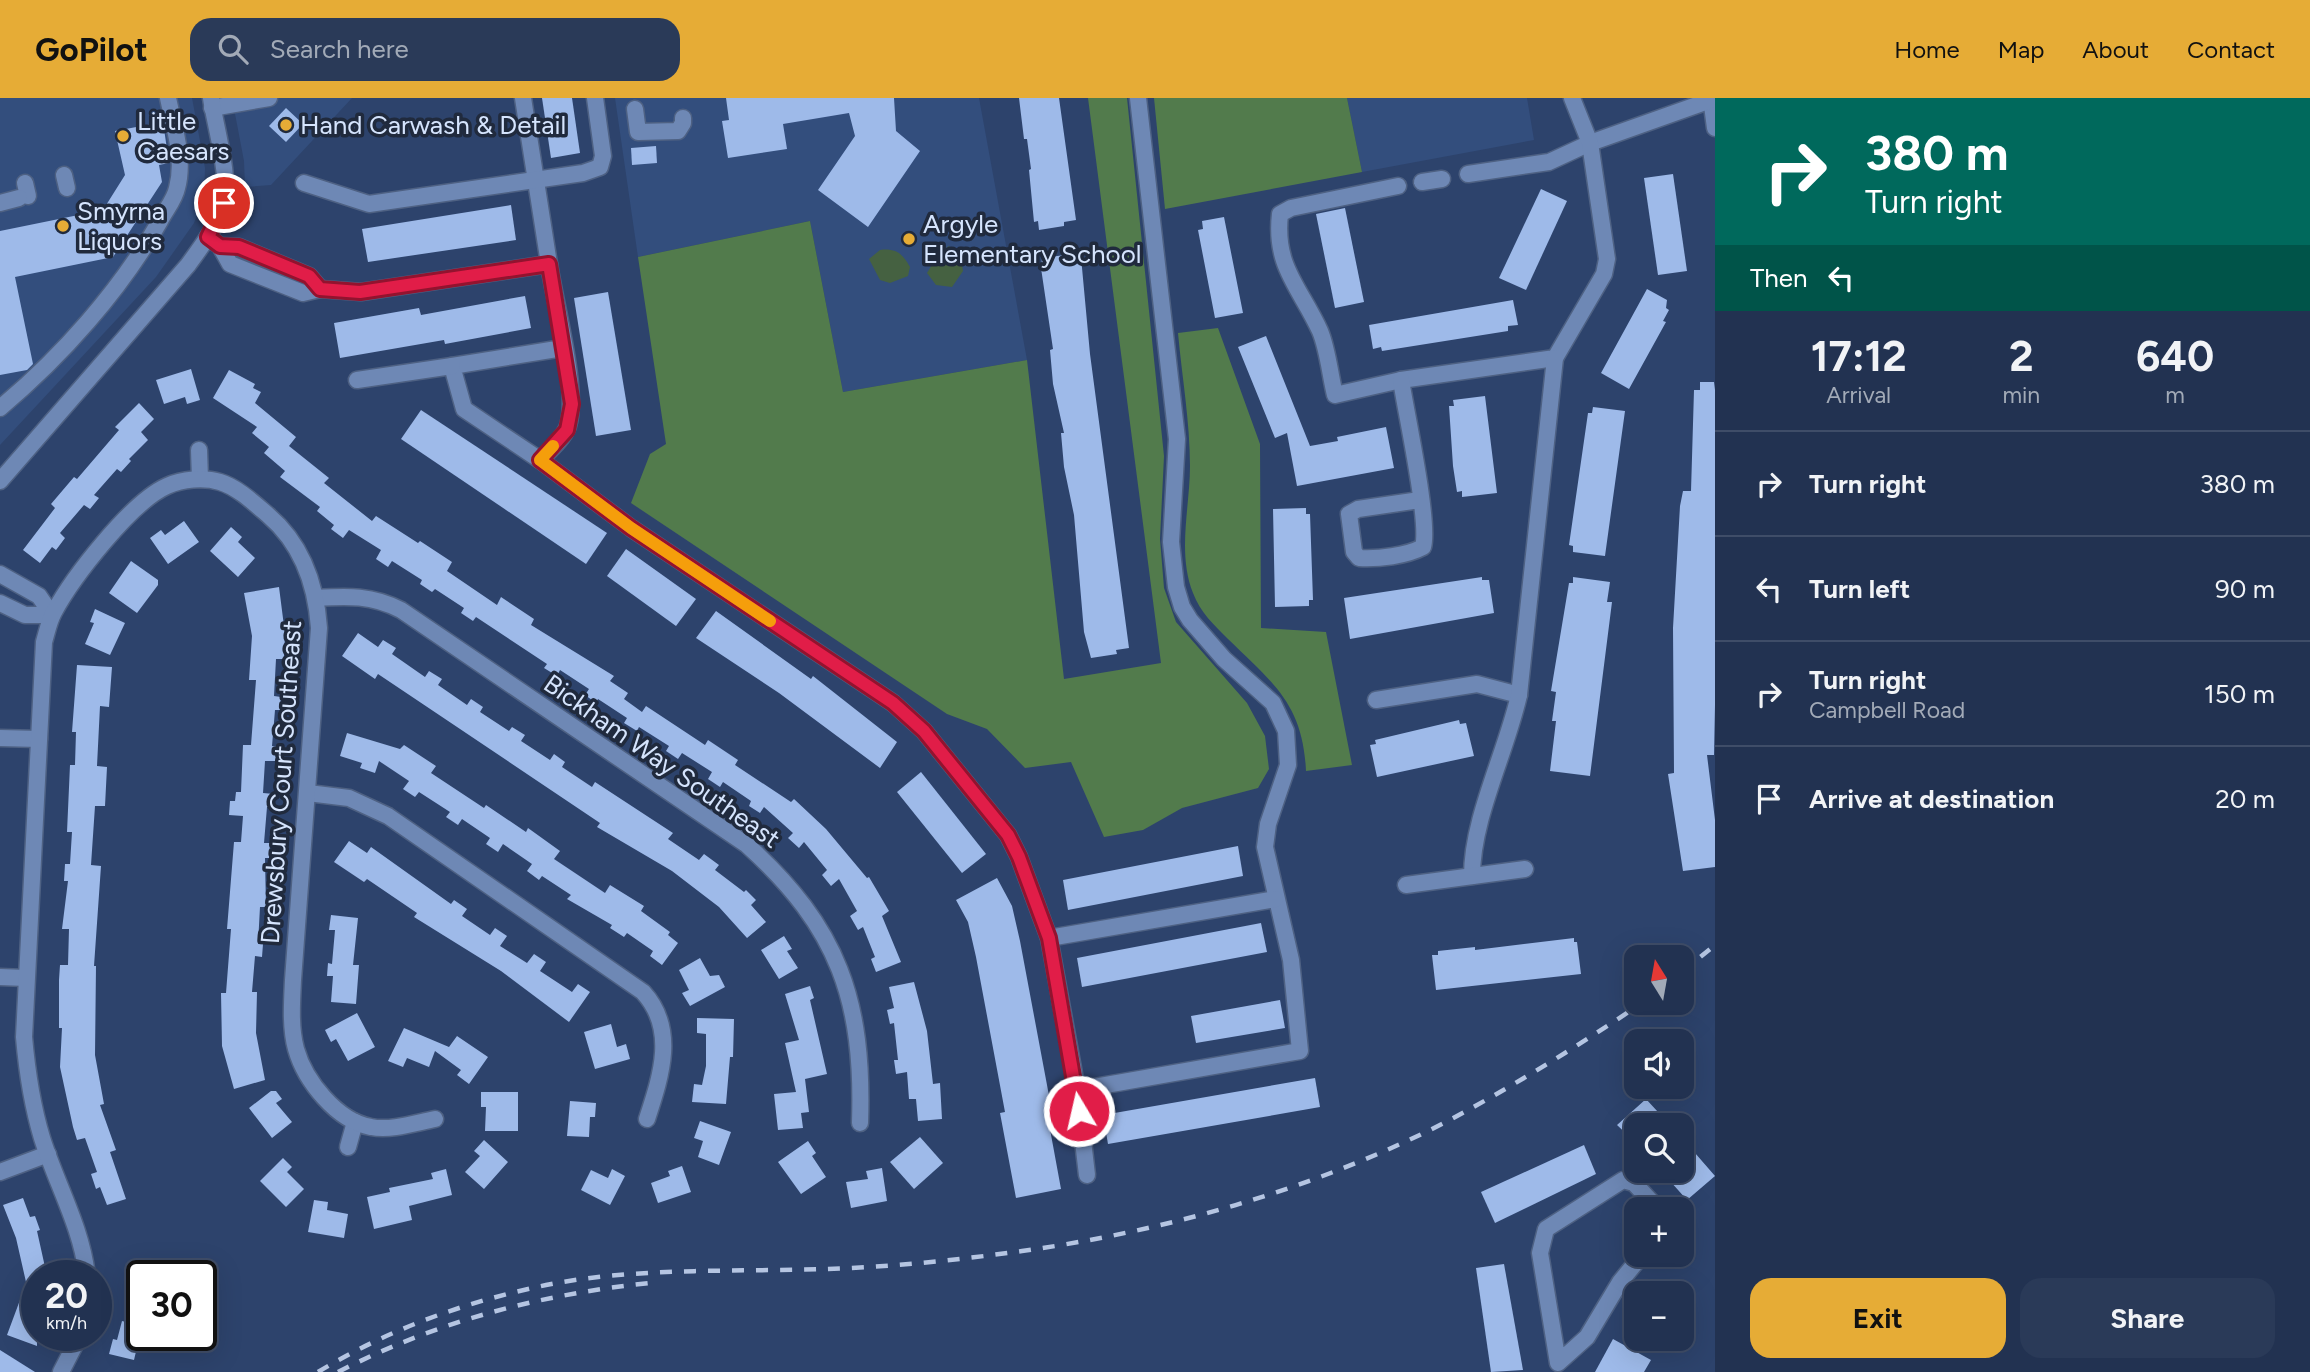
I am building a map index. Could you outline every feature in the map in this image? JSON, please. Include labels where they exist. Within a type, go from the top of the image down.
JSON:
[{"type":"street","points":[[0,408],[46,368],[103,301],[148,241],[177,190],[181,164],[168,98]]},
{"type":"street","points":[[0,481],[188,265],[214,241],[224,205],[225,186],[211,103],[269,98]]},
{"type":"street","points":[[523,98],[572,404],[567,430],[540,460]]},
{"type":"street","points":[[304,183],[345,199],[369,204],[583,173],[600,167],[603,156],[595,98]]},
{"type":"street","points":[[1077,1090],[1300,1051],[1291,960],[1265,847],[1268,824],[1288,765],[1286,731],[1273,704],[1196,628],[1182,607],[1176,587],[1171,542],[1177,439],[1138,98]]},
{"type":"street","points":[[1472,876],[1472,859],[1483,816],[1506,749],[1519,695],[1555,358],[1604,274],[1607,259],[1590,143],[1572,98]]},
{"type":"street","points":[[1468,174],[1549,162],[1590,143],[1711,99],[1715,128]]},
{"type":"street","points":[[635,109],[638,132],[678,131],[683,118]]},
{"type":"street","points":[[1422,182],[1442,179]]},
{"type":"street","points":[[1398,186],[1291,208],[1280,214],[1281,257],[1288,276],[1320,332],[1335,395],[1401,380],[1555,358]]},
{"type":"street","points":[[0,203],[24,192]]},
{"type":"street","points":[[214,241],[230,264],[303,293],[320,289],[360,292],[549,264]]},
{"type":"street","points":[[357,380],[563,348]]},
{"type":"street","points":[[452,366],[464,408],[540,460],[631,528],[909,717],[1008,835],[1030,883],[1049,938],[1077,1090],[1087,1175]]},
{"type":"street","points":[[1401,380],[1420,500],[1426,538],[1423,547],[1414,551],[1359,558],[1354,552],[1349,514],[1358,509],[1420,500]]},
{"type":"street","points":[[199,450],[200,479]]},
{"type":"street","name":"Drewsbury Court Southeast","points":[[83,1260],[78,1236],[48,1154],[34,1105],[26,1061],[26,978],[44,642],[52,615],[70,586],[141,503],[165,486],[200,479],[220,482],[238,492],[274,520],[305,563],[316,598],[319,628],[293,979],[292,1028],[296,1050],[309,1077],[338,1112],[355,1122]]},
{"type":"street","points":[[0,574],[39,596],[52,615]]},
{"type":"street","name":"Bickham Way Southeast","points":[[316,598],[361,595],[401,610],[739,839],[763,859],[803,903],[842,976],[860,1042],[860,1123]]},
{"type":"street","points":[[0,603],[25,615],[52,615]]},
{"type":"street","points":[[1376,700],[1477,684],[1519,695]]},
{"type":"street","points":[[0,738],[39,739]]},
{"type":"street","points":[[308,793],[349,798],[388,816],[643,992],[657,1013],[665,1048],[660,1079],[647,1119]]},
{"type":"street","points":[[1406,885],[1525,869]]},
{"type":"street","points":[[1049,938],[1275,899]]},
{"type":"street","points":[[0,977],[26,978]]},
{"type":"street","points":[[348,1147],[355,1122],[373,1128],[435,1119]]},
{"type":"street","points":[[0,1172],[48,1154]]},
{"type":"street","points":[[1559,1367],[1540,1253],[1546,1229],[1623,1180],[1634,1183],[1647,1197]]},
{"type":"street","points":[[1559,1367],[1587,1338],[1620,1282],[1632,1267]]},
{"type":"street","points":[[61,1372],[72,1351]]},
{"type":"shaded area","points":[[0,98],[192,98],[205,168],[204,196],[194,223],[156,277],[0,445]]},
{"type":"shaded area","points":[[232,98],[352,98],[271,185],[245,187],[244,161]]},
{"type":"shaded area","name":"Argyle Elementary School","points":[[615,98],[979,98],[1027,360],[843,392],[810,221],[638,257]]},
{"type":"shaded area","points":[[1347,98],[1527,98],[1534,140],[1362,172]]},
{"type":"green space","points":[[1088,98],[1127,98],[1164,456],[1160,539],[1164,588],[1176,622],[1247,703],[1265,736],[1269,769],[1258,788],[1182,808],[1143,830],[1104,837],[1071,762],[1025,768],[987,729],[947,714],[631,503],[650,454],[666,444],[638,257],[810,221],[843,392],[1027,360],[1064,679],[1161,663]]},
{"type":"green space","points":[[1154,98],[1347,98],[1362,172],[1165,209]]},
{"type":"green space","points":[[949,246],[961,259],[963,271],[952,287],[936,285],[927,273],[939,253]]},
{"type":"green space","points":[[880,250],[895,251],[902,255],[910,267],[908,276],[890,283],[880,280],[869,259]]},
{"type":"green space","points":[[1218,328],[1260,444],[1261,628],[1326,632],[1352,765],[1306,771],[1299,728],[1283,696],[1208,618],[1196,600],[1188,578],[1185,546],[1190,449],[1178,333]]},
{"type":"building","points":[[542,98],[572,98],[580,153],[551,158]]},
{"type":"building","points":[[726,98],[894,98],[896,131],[920,151],[868,227],[818,190],[855,136],[849,113],[783,124],[787,149],[728,158],[722,121],[729,120]]},
{"type":"building","points":[[1019,98],[1059,98],[1076,220],[1064,222],[1064,226],[1039,230],[1038,221],[1034,222],[1031,169]]},
{"type":"building","name":"Hand Carwash & Detail","points":[[286,108],[303,124],[286,142],[269,126]]},
{"type":"building","points":[[163,122],[169,163],[159,165],[162,182],[113,257],[15,277],[33,364],[27,370],[0,375],[0,231],[103,210],[125,175],[115,131]]},
{"type":"building","points":[[656,146],[657,163],[632,165],[631,148]]},
{"type":"building","points":[[1673,174],[1687,271],[1658,275],[1644,178]]},
{"type":"building","points":[[1541,189],[1567,201],[1526,290],[1499,278]]},
{"type":"building","points":[[511,205],[516,240],[368,262],[362,229]]},
{"type":"building","points":[[1345,208],[1364,302],[1335,308],[1316,214]]},
{"type":"building","points":[[1224,217],[1243,313],[1215,318],[1198,230],[1203,229],[1202,221]]},
{"type":"building","points":[[1065,255],[1065,259],[1081,257],[1090,354],[1129,648],[1116,650],[1117,654],[1091,658],[1084,632],[1074,515],[1064,467],[1061,433],[1064,433],[1053,384],[1050,350],[1053,349],[1041,268],[1042,258]]},
{"type":"building","points":[[1647,289],[1667,300],[1666,308],[1669,310],[1663,321],[1666,322],[1629,389],[1601,373]]},
{"type":"building","points":[[608,292],[631,430],[596,436],[574,298]]},
{"type":"building","points":[[525,296],[531,328],[445,344],[444,340],[340,358],[334,323],[419,308],[421,315]]},
{"type":"building","points":[[1513,300],[1518,325],[1508,326],[1508,331],[1382,351],[1381,347],[1373,349],[1369,325]]},
{"type":"building","points":[[1266,336],[1310,446],[1338,441],[1337,437],[1386,427],[1394,468],[1297,486],[1287,433],[1275,438],[1238,347]]},
{"type":"building","points":[[191,369],[200,400],[187,404],[185,397],[164,404],[156,380]]},
{"type":"building","points":[[229,370],[255,384],[253,388],[261,392],[255,403],[296,437],[289,446],[329,478],[324,483],[372,521],[376,516],[418,543],[420,541],[452,562],[447,571],[497,605],[501,597],[534,619],[531,625],[614,676],[610,681],[628,693],[624,699],[642,712],[646,706],[705,745],[708,740],[738,760],[735,765],[791,802],[794,799],[826,829],[867,878],[869,877],[889,911],[882,916],[901,962],[876,972],[871,959],[875,957],[863,927],[858,930],[850,916],[857,911],[839,879],[831,886],[822,875],[827,870],[804,842],[799,848],[788,838],[793,833],[764,807],[760,813],[749,806],[751,801],[723,782],[720,787],[708,779],[712,772],[682,753],[678,759],[666,751],[669,746],[639,727],[637,731],[624,723],[627,718],[598,699],[596,703],[585,695],[589,689],[560,670],[557,676],[544,668],[547,664],[476,617],[473,621],[461,613],[464,608],[435,589],[432,592],[420,584],[422,580],[392,561],[388,567],[376,559],[381,550],[349,530],[343,538],[331,529],[334,525],[317,511],[320,507],[280,477],[285,471],[264,453],[269,447],[252,433],[257,427],[213,398]]},
{"type":"building","points":[[1700,382],[1714,382],[1715,390],[1714,755],[1707,755],[1715,820],[1715,867],[1683,871],[1668,774],[1674,773],[1673,628],[1680,506],[1683,491],[1691,491],[1694,390],[1700,390]]},
{"type":"building","points":[[1485,396],[1497,493],[1462,497],[1462,491],[1457,492],[1453,466],[1449,406],[1454,406],[1453,400]]},
{"type":"building","points":[[139,403],[154,419],[141,432],[148,440],[129,459],[131,461],[121,472],[117,469],[94,495],[99,498],[90,509],[84,505],[60,533],[65,538],[56,550],[52,547],[40,563],[23,550],[55,508],[51,504],[74,477],[77,479],[119,430],[115,427]]},
{"type":"building","points":[[1593,407],[1625,411],[1605,556],[1573,552],[1573,546],[1569,545],[1588,413],[1592,413]]},
{"type":"building","points":[[421,410],[607,533],[586,564],[401,439]]},
{"type":"building","points":[[1306,508],[1306,514],[1310,514],[1313,600],[1309,600],[1309,606],[1275,607],[1273,509]]},
{"type":"building","points":[[184,521],[199,542],[168,564],[150,538],[161,530],[165,535]]},
{"type":"building","points":[[231,527],[242,537],[238,542],[255,558],[238,577],[210,551]]},
{"type":"building","points":[[626,549],[696,599],[676,626],[607,576]]},
{"type":"building","points":[[131,561],[158,580],[158,585],[137,613],[109,593]]},
{"type":"building","points":[[1482,577],[1482,580],[1489,580],[1494,613],[1350,639],[1344,598]]},
{"type":"building","points":[[1573,577],[1610,582],[1607,602],[1612,602],[1590,776],[1550,771],[1556,721],[1552,721],[1556,692],[1551,691],[1569,583],[1573,583]]},
{"type":"building","points":[[279,587],[285,634],[284,659],[276,659],[274,696],[281,697],[280,710],[275,710],[272,746],[277,747],[276,761],[265,761],[263,793],[274,794],[273,807],[267,807],[264,843],[270,843],[269,858],[265,858],[266,907],[260,907],[258,944],[263,944],[262,957],[255,956],[252,992],[257,992],[256,1033],[265,1080],[234,1089],[222,1046],[221,993],[226,993],[231,929],[227,929],[234,842],[241,842],[243,816],[229,815],[230,801],[235,801],[236,792],[241,792],[243,745],[251,745],[256,680],[249,680],[252,636],[244,593]]},
{"type":"building","points":[[95,609],[125,623],[110,655],[85,644],[94,623],[90,622]]},
{"type":"building","points":[[716,611],[811,679],[813,676],[897,742],[880,768],[779,693],[696,638]]},
{"type":"building","points":[[358,633],[378,647],[383,640],[396,648],[392,654],[425,677],[429,671],[442,679],[438,685],[467,705],[471,699],[483,707],[480,712],[509,731],[512,727],[525,735],[521,741],[550,760],[554,754],[565,762],[562,767],[592,787],[595,782],[673,833],[668,839],[699,860],[704,854],[719,865],[715,870],[744,892],[746,890],[756,900],[751,905],[766,922],[747,938],[719,907],[672,871],[597,827],[600,823],[378,674],[375,679],[342,656]]},
{"type":"building","points":[[77,665],[112,667],[109,707],[100,706],[97,766],[107,767],[105,806],[95,806],[91,865],[101,866],[94,966],[95,1055],[104,1104],[100,1105],[116,1150],[110,1152],[126,1199],[107,1205],[100,1187],[96,1189],[91,1174],[97,1172],[85,1138],[77,1140],[60,1067],[62,1028],[59,1028],[59,980],[60,965],[68,965],[69,929],[62,929],[68,881],[64,881],[65,864],[70,864],[72,832],[67,832],[70,765],[75,765],[76,732],[72,732]]},
{"type":"building","points":[[1459,720],[1460,724],[1466,723],[1474,756],[1377,777],[1370,745],[1376,744],[1375,740]]},
{"type":"building","points":[[347,733],[400,749],[404,745],[436,766],[431,773],[526,832],[528,828],[560,851],[554,859],[605,893],[610,885],[644,906],[641,911],[670,932],[668,935],[678,943],[662,965],[650,956],[653,951],[627,933],[624,937],[610,928],[612,925],[567,899],[571,895],[542,876],[539,880],[527,871],[532,864],[503,844],[498,852],[486,844],[490,838],[462,819],[458,825],[446,817],[450,812],[419,792],[415,797],[403,789],[409,781],[379,761],[375,773],[360,768],[362,763],[340,756]]},
{"type":"building","points":[[921,772],[986,854],[962,873],[897,792]]},
{"type":"building","points":[[349,841],[367,853],[371,847],[451,904],[454,900],[467,909],[462,916],[490,935],[495,928],[507,936],[500,946],[527,963],[534,954],[546,962],[540,971],[572,992],[578,984],[590,992],[569,1022],[501,971],[414,917],[417,913],[367,879],[364,882],[334,862]]},
{"type":"building","points":[[1238,846],[1243,876],[1068,910],[1063,880]]},
{"type":"building","points":[[997,878],[1012,906],[1020,941],[1050,1101],[1045,1102],[1061,1189],[1016,1198],[1000,1113],[1005,1112],[976,957],[968,922],[956,900]]},
{"type":"building","points":[[331,915],[358,918],[353,965],[359,965],[356,1004],[331,1002],[333,976],[327,976],[328,963],[332,964],[335,930],[329,930]]},
{"type":"building","points":[[1261,923],[1267,952],[1082,987],[1077,958]]},
{"type":"building","points":[[784,936],[792,949],[787,951],[798,968],[779,979],[761,950]]},
{"type":"building","points":[[1574,938],[1574,942],[1577,942],[1581,974],[1436,990],[1432,955],[1438,955],[1438,951],[1475,947],[1475,950]]},
{"type":"building","points":[[700,958],[710,976],[719,975],[725,987],[690,1006],[682,993],[689,990],[679,970]]},
{"type":"building","points":[[914,982],[927,1031],[933,1084],[940,1083],[942,1119],[918,1121],[916,1099],[909,1099],[907,1072],[896,1074],[894,1060],[898,1060],[894,1023],[890,1024],[887,1010],[894,1008],[889,987]]},
{"type":"building","points":[[810,986],[814,998],[810,1000],[827,1074],[805,1079],[809,1112],[801,1113],[803,1128],[778,1130],[774,1094],[796,1092],[785,1043],[799,1040],[785,994]]},
{"type":"building","points":[[1280,1000],[1285,1028],[1196,1043],[1191,1016]]},
{"type":"building","points":[[357,1013],[375,1047],[348,1061],[336,1039],[331,1042],[325,1030]]},
{"type":"building","points":[[697,1018],[734,1019],[733,1057],[730,1057],[726,1104],[692,1102],[694,1084],[702,1085],[706,1066],[706,1034],[697,1033]]},
{"type":"building","points":[[611,1024],[617,1047],[626,1044],[630,1059],[595,1069],[584,1032]]},
{"type":"building","points":[[404,1028],[449,1047],[457,1036],[488,1057],[469,1084],[457,1075],[461,1070],[435,1051],[429,1067],[407,1058],[403,1067],[388,1061]]},
{"type":"building","points":[[1315,1078],[1320,1107],[1108,1144],[1103,1115]]},
{"type":"building","points":[[271,1091],[276,1091],[282,1099],[276,1103],[292,1122],[272,1138],[249,1108]]},
{"type":"building","points":[[481,1092],[518,1092],[518,1131],[485,1131],[486,1107],[481,1107]]},
{"type":"building","points":[[1646,1099],[1659,1113],[1630,1113]]},
{"type":"building","points":[[570,1101],[596,1103],[595,1117],[590,1117],[589,1137],[567,1136]]},
{"type":"building","points":[[1624,1119],[1624,1132],[1617,1125]]},
{"type":"building","points":[[700,1121],[731,1132],[719,1165],[698,1157],[703,1141],[694,1138]]},
{"type":"building","points":[[920,1137],[943,1163],[914,1189],[890,1162]]},
{"type":"building","points":[[484,1140],[508,1162],[484,1189],[465,1172],[480,1156],[474,1151]]},
{"type":"building","points":[[808,1141],[816,1153],[812,1156],[826,1177],[801,1194],[778,1162]]},
{"type":"building","points":[[1584,1145],[1596,1174],[1495,1223],[1481,1192]]},
{"type":"building","points":[[1694,1152],[1715,1176],[1690,1197],[1684,1197],[1672,1183],[1694,1183]]},
{"type":"building","points":[[283,1158],[292,1167],[287,1172],[304,1189],[286,1207],[260,1181]]},
{"type":"building","points":[[682,1166],[691,1192],[658,1203],[651,1183],[670,1176],[668,1171]]},
{"type":"building","points":[[882,1168],[887,1201],[851,1208],[846,1182],[868,1179],[866,1171]]},
{"type":"building","points":[[446,1169],[452,1195],[409,1206],[412,1220],[374,1229],[367,1197],[390,1192],[389,1188],[433,1179],[431,1173]]},
{"type":"building","points":[[612,1169],[625,1176],[610,1205],[581,1190],[591,1170],[608,1178]]},
{"type":"building","points":[[23,1198],[30,1217],[35,1216],[40,1230],[37,1231],[43,1260],[21,1260],[3,1205]]},
{"type":"building","points":[[314,1200],[328,1202],[327,1210],[348,1214],[344,1238],[308,1232]]},
{"type":"building","points":[[1504,1264],[1523,1370],[1491,1372],[1476,1268]]},
{"type":"building","points":[[21,1300],[21,1340],[7,1335]]},
{"type":"building","points":[[122,1321],[126,1322],[126,1351],[136,1351],[134,1360],[109,1354],[112,1351],[113,1339],[117,1340]]},
{"type":"building","points":[[1613,1339],[1624,1345],[1624,1351],[1635,1351],[1651,1360],[1644,1372],[1595,1372]]},
{"type":"building","points":[[0,1350],[35,1372],[0,1372]]},
{"type":"railway","points":[[1694,962],[1715,945]]},
{"type":"railway","points":[[318,1372],[372,1343],[428,1319],[486,1300],[546,1285],[650,1273],[900,1265],[1022,1251],[1130,1232],[1185,1219],[1291,1187],[1394,1147],[1495,1095],[1624,1015]]},
{"type":"railway","points":[[338,1372],[413,1338],[489,1313],[568,1295],[649,1283]]},
{"type":"slow traffic","points":[[553,446],[540,460],[631,528],[770,621]]},
{"type":"place","name":"Hand Carwash & Detail","points":[[286,125]]},
{"type":"place","name":"Little Caesars","points":[[123,136]]},
{"type":"place","name":"Smyrna Liquors","points":[[63,226]]},
{"type":"place","name":"Argyle Elementary School","points":[[909,239]]},
{"type":"route","points":[[224,203],[208,237],[220,246],[239,247],[309,276],[320,289],[360,292],[549,264],[572,404],[567,430],[540,460],[631,528],[893,703],[924,731],[1008,835],[1030,883],[1049,938],[1079,1111]]}]
